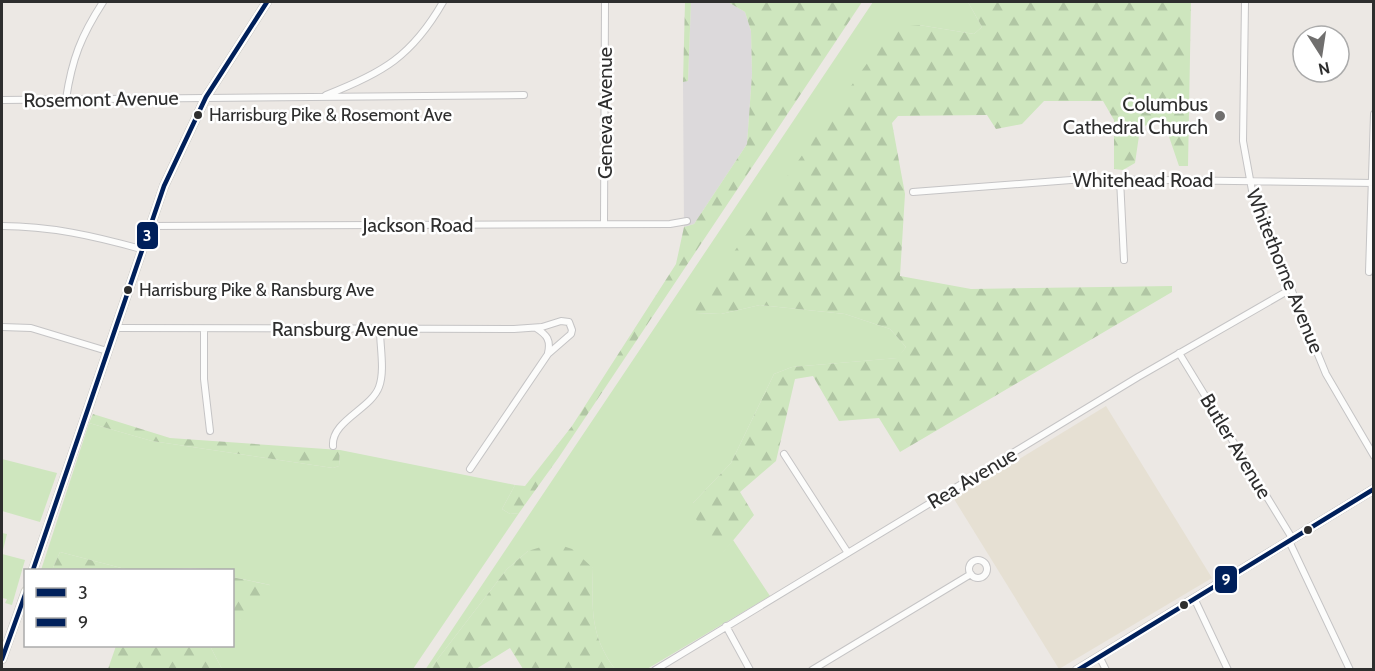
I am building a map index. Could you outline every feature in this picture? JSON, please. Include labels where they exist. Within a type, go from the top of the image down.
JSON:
[{"type":"main road","points":[[33,569],[149,226],[177,156],[206,97],[267,2]]},
{"type":"main road","points":[[2,659],[24,597]]},
{"type":"street","points":[[66,99],[73,58],[84,32],[103,2]]},
{"type":"street","points":[[323,97],[389,67],[408,50],[443,2]]},
{"type":"street","name":"Geneva Avenue","points":[[604,224],[605,2]]},
{"type":"street","name":"Whitethorne Avenue","points":[[1245,2],[1243,141],[1249,182],[1260,218],[1326,374],[1374,456]]},
{"type":"street","name":"Rosemont Avenue","points":[[2,100],[524,95]]},
{"type":"street","points":[[1369,272],[1374,114]]},
{"type":"street","points":[[1120,179],[1124,260]]},
{"type":"street","name":"Whitehead Road","points":[[913,192],[1042,181],[1120,179],[1373,183]]},
{"type":"street","name":"Jackson Road","points":[[149,226],[670,224],[687,221]]},
{"type":"street","points":[[2,226],[36,226],[86,234],[141,249]]},
{"type":"street","name":"Rea Avenue","points":[[655,669],[1179,353],[1291,289]]},
{"type":"street","name":"Ransburg Avenue","points":[[115,328],[380,330],[536,328],[565,320],[572,325],[571,334],[548,354]]},
{"type":"street","points":[[2,327],[31,328],[107,351]]},
{"type":"street","points":[[470,469],[548,354],[550,343],[546,334],[536,328]]},
{"type":"street","points":[[204,329],[204,379],[210,431]]},
{"type":"street","points":[[333,446],[333,441],[344,423],[370,402],[379,387],[380,330]]},
{"type":"street","name":"Butler Avenue","points":[[1179,353],[1291,539],[1350,669]]},
{"type":"street","points":[[784,454],[848,553]]},
{"type":"street","points":[[1077,669],[1374,489]]},
{"type":"street","points":[[812,669],[971,574]]},
{"type":"street","points":[[1194,598],[1228,669]]},
{"type":"street","points":[[726,626],[750,669]]},
{"type":"street","points":[[1100,656],[1106,669]]},
{"type":"shaded area","points":[[691,2],[728,2],[745,12],[751,31],[752,74],[747,144],[694,224],[684,227],[683,82],[688,81]]},
{"type":"shaded area","points":[[1106,406],[1212,578],[1059,669],[954,499]]},
{"type":"green space","points":[[685,2],[691,2],[688,81],[683,82]]},
{"type":"green space","points":[[728,2],[862,2],[559,457],[519,513],[510,514],[502,509],[515,485],[525,486],[572,426],[676,264],[684,227],[694,224],[747,144],[752,74],[751,31],[745,12]]},
{"type":"green space","points":[[873,2],[968,2],[982,27],[974,34],[919,25],[696,313],[721,314],[760,305],[845,314],[890,329],[906,347],[898,358],[792,367],[774,374],[731,463],[693,503],[722,553],[733,540],[770,596],[647,669],[615,669],[601,645],[594,621],[593,568],[528,551],[507,569],[430,669],[425,670]]},
{"type":"green space","points":[[968,2],[1191,2],[1188,166],[1179,166],[1164,122],[1153,121],[1140,129],[1135,163],[1123,170],[1114,169],[1114,120],[1103,101],[1044,101],[1022,124],[996,129],[987,115],[898,116],[892,123],[905,194],[900,276],[971,289],[1172,286],[1172,292],[900,452],[879,418],[839,421],[813,376],[795,379],[776,461],[740,492],[754,515],[722,554],[693,515],[693,503],[731,463],[774,374],[792,367],[897,358],[906,347],[890,329],[845,314],[760,305],[721,314],[696,313],[695,307],[892,28],[919,25],[974,34],[982,27]]},
{"type":"green space","points":[[93,414],[170,438],[340,450],[339,466],[333,468],[152,441],[89,423]]},
{"type":"green space","points":[[89,423],[152,441],[333,468],[339,466],[340,450],[515,485],[502,509],[510,514],[519,513],[413,669],[222,669],[211,647],[234,647],[234,620],[240,620],[270,585],[234,577],[234,569],[125,569],[60,552],[52,569],[41,569]]},
{"type":"green space","points":[[2,459],[57,473],[40,522],[2,511]]},
{"type":"green space","points":[[2,533],[7,534],[2,554]]},
{"type":"green space","points":[[554,543],[572,549],[593,568],[594,621],[601,645],[615,669],[523,669],[510,648],[476,669],[430,669],[507,569],[528,551]]},
{"type":"green space","points":[[60,552],[125,569],[52,569]]},
{"type":"green space","points":[[2,554],[25,560],[12,605],[5,603],[7,599],[2,598]]},
{"type":"green space","points":[[234,577],[270,585],[258,610],[241,620],[234,620]]},
{"type":"green space","points":[[116,647],[211,647],[222,669],[108,669]]},
{"type":"transit line","name":"3","points":[[33,569],[164,186],[206,97],[267,2]]},
{"type":"transit line","name":"9","points":[[1078,670],[1374,489]]},
{"type":"transit line","name":"3","points":[[2,659],[24,598]]},
{"type":"place","name":"Harrisburg Pike & Rosemont Ave","points":[[198,115]]},
{"type":"place","name":"Columbus Cathedral Church","points":[[1220,116]]},
{"type":"place","name":"Harrisburg Pike & Ransburg Ave","points":[[128,290]]}]
